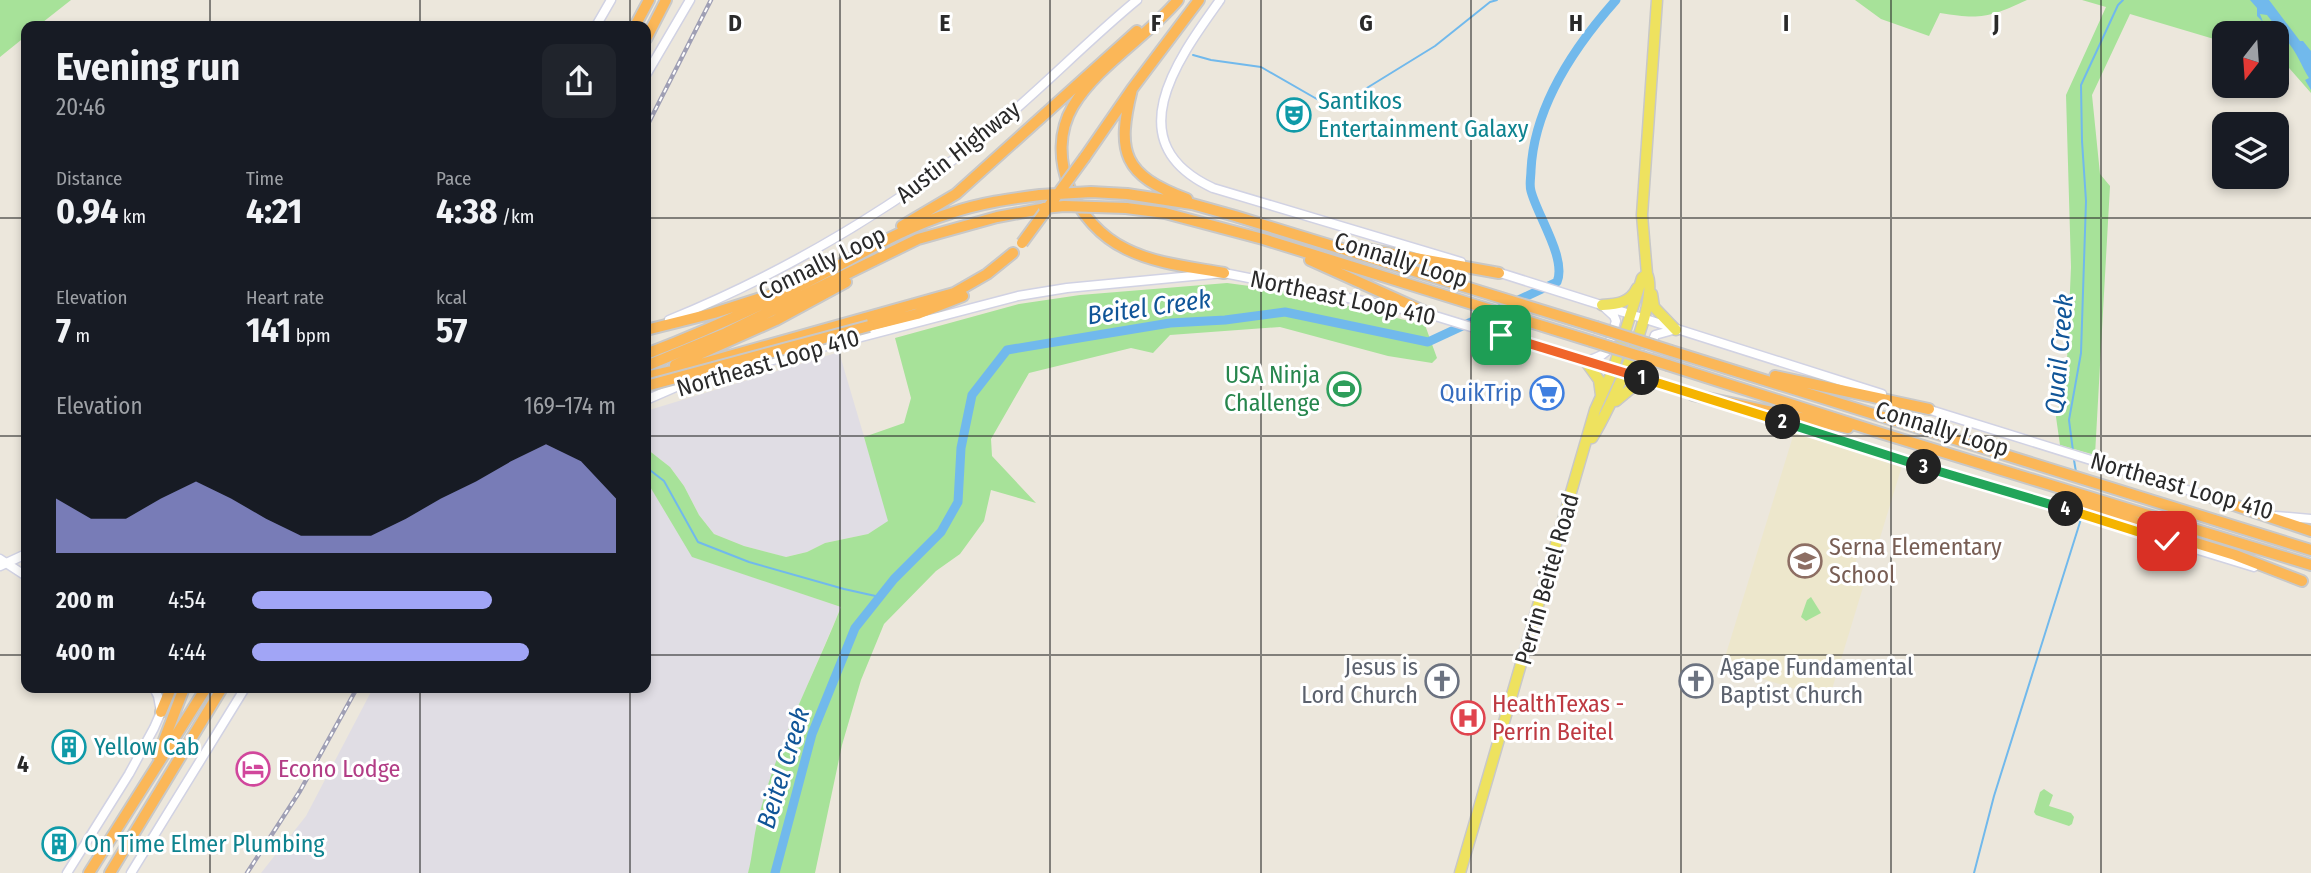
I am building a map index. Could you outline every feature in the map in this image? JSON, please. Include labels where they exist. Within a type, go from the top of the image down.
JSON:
[{"type":"highway","points":[[638,21],[649,0]]},
{"type":"highway","points":[[651,29],[666,0]]},
{"type":"highway","points":[[870,247],[956,194],[1108,56],[1158,13],[1178,0]]},
{"type":"highway","points":[[1178,0],[1091,82],[1074,105],[1066,124],[1062,146],[1063,171],[1070,190],[1088,218],[1111,240],[1150,259],[1224,273]]},
{"type":"highway","points":[[651,387],[917,314],[960,298],[993,275],[1022,243],[1199,0]]},
{"type":"highway","points":[[1132,89],[1123,131],[1127,153],[1137,170],[1156,186],[1235,216]]},
{"type":"highway","name":"Connally Loop","points":[[651,352],[732,319],[870,247],[949,213],[980,204],[1040,195],[1091,192],[1127,194],[1192,204],[1235,216],[2311,550]]},
{"type":"highway","name":"Connally Loop","points":[[651,364],[726,333],[918,239],[997,217],[1041,209],[1063,206],[1126,208],[1165,213],[1263,239],[2103,504],[2311,565]]},
{"type":"highway","points":[[1298,237],[1499,273]]},
{"type":"highway","points":[[1263,239],[1432,315]]},
{"type":"highway","points":[[651,375],[776,320],[833,290],[893,252]]},
{"type":"highway","points":[[651,376],[954,293],[987,274],[1013,253]]},
{"type":"highway","points":[[651,329],[714,313],[809,281]]},
{"type":"highway","points":[[651,348],[667,346]]},
{"type":"highway","points":[[1671,351],[1801,383],[1929,410]]},
{"type":"highway","points":[[651,386],[690,367]]},
{"type":"highway","points":[[1693,395],[1828,425],[1881,433]]},
{"type":"highway","points":[[2213,498],[2311,531]]},
{"type":"highway","points":[[2103,504],[2170,535],[2235,555],[2306,583]]},
{"type":"highway","points":[[161,712],[169,693]]},
{"type":"highway","points":[[152,775],[182,693]]},
{"type":"highway","points":[[89,873],[203,693]]},
{"type":"highway","points":[[110,873],[219,693]]},
{"type":"highway","points":[[186,748],[224,693]]},
{"type":"main road","points":[[599,21],[611,0]]},
{"type":"main road","points":[[651,66],[690,0]]},
{"type":"main road","name":"Austin Highway","points":[[651,328],[722,299],[893,202],[974,144],[1137,0]]},
{"type":"main road","name":"Northeast Loop 410","points":[[1220,0],[1199,29],[1168,86],[1161,113],[1163,138],[1174,160],[1191,177],[1213,188],[1580,297],[1676,330],[2213,498],[2275,516],[2311,519]]},
{"type":"main road","name":"Perrin Beitel Road","points":[[1587,445],[1611,406],[1625,373],[1646,277],[1642,215],[1657,0]]},
{"type":"main road","name":"Northeast Loop 410","points":[[651,398],[685,383],[1018,296],[1067,288],[1224,273],[1432,315],[2306,583]]},
{"type":"main road","points":[[1602,305],[1622,303],[1634,295],[1646,277]]},
{"type":"main road","points":[[1646,277],[1654,307],[1676,330]]},
{"type":"main road","points":[[1601,397],[1599,380],[1586,362],[1607,351],[1615,324],[1614,316],[1602,305]]},
{"type":"main road","name":"Perrin Beitel Road","points":[[1460,873],[1601,397],[1637,317]]},
{"type":"main road","points":[[1658,383],[1643,367],[1651,340],[1655,335],[1676,330]]},
{"type":"main road","points":[[1611,406],[1633,387],[1658,383]]},
{"type":"main road","points":[[2,563],[21,556]]},
{"type":"main road","points":[[2,563],[21,573]]},
{"type":"main road","points":[[67,873],[132,769],[161,712],[156,693]]},
{"type":"main road","points":[[131,873],[242,693]]},
{"type":"shaded area","points":[[839,352],[889,521],[868,534],[825,543],[807,552],[785,557],[744,546],[714,534],[699,515],[684,486],[670,467],[651,452],[651,409]]},
{"type":"shaded area","name":"Serna Elementary School","points":[[1794,433],[1902,466],[1879,541],[1857,555],[1855,568],[1864,584],[1829,699],[1722,667]]},
{"type":"shaded area","points":[[651,488],[693,557],[841,607],[786,735],[757,820],[748,873],[261,873],[306,816],[370,693],[651,693]]},
{"type":"green space","points":[[0,0],[71,0],[44,21],[21,21],[21,40],[0,57]]},
{"type":"green space","points":[[1855,0],[2027,0],[1985,15],[1940,13],[1929,36],[1881,19]]},
{"type":"green space","points":[[2082,0],[2311,0],[2311,93],[2289,68],[2289,21],[2212,21],[2212,38],[2130,14],[2092,95],[2100,174],[2110,186],[2095,455],[2060,445],[2056,417],[2067,360],[2071,267],[2066,95],[2106,7]]},
{"type":"green space","points":[[1227,283],[1287,291],[1425,325],[1437,358],[1432,363],[1388,356],[1280,327],[1170,335],[1153,353],[1131,348],[1029,373],[991,439],[992,456],[1036,503],[991,490],[984,521],[960,554],[936,571],[884,624],[861,680],[842,745],[815,873],[748,873],[756,826],[775,765],[841,607],[692,557],[651,488],[651,452],[670,467],[684,486],[699,515],[714,534],[744,546],[786,557],[807,552],[825,543],[868,534],[888,521],[864,437],[904,423],[911,398],[895,338],[1019,304],[1080,295]]},
{"type":"green space","points":[[1811,597],[1821,613],[1806,621],[1801,617],[1807,600]]},
{"type":"green space","points":[[2044,789],[2053,795],[2049,806],[2071,813],[2074,817],[2072,824],[2069,826],[2036,815],[2034,812],[2040,792]]},
{"type":"water","points":[[2250,0],[2269,0],[2285,21],[2272,21],[2267,15],[2260,14],[2262,21],[2257,16],[2257,8]]},
{"type":"water","points":[[2289,26],[2311,51],[2311,90],[2305,80],[2309,78],[2289,44]]},
{"type":"waterway","points":[[1193,55],[1261,67],[1329,106],[1336,107],[1435,46],[1490,2],[1497,0]]},
{"type":"waterway","name":"Beitel Creek","points":[[775,873],[812,734],[855,628],[894,579],[941,532],[958,502],[961,448],[972,395],[1007,350],[1170,323],[1225,320],[1285,312],[1428,342],[1557,282],[1559,272],[1555,249],[1530,189],[1534,146],[1548,101],[1559,79],[1586,37],[1616,0]]},
{"type":"waterway","name":"Quail Creek","points":[[2073,451],[2069,420],[2081,353],[2086,201],[2081,85],[2118,5],[2123,0]]},
{"type":"waterway","name":"Quail Creek","points":[[2074,460],[2076,472]]},
{"type":"waterway","points":[[651,471],[664,481],[698,542],[749,562],[880,597]]},
{"type":"waterway","name":"Quail Creek","points":[[1974,873],[1994,796],[2081,519]]},
{"type":"railway","points":[[651,118],[711,0]]},
{"type":"railway","points":[[247,873],[300,791],[354,693]]},
{"type":"place","name":"Santikos Entertainment Galaxy","points":[[1294,115]]},
{"type":"place","name":"USA Ninja Challenge","points":[[1344,389]]},
{"type":"place","name":"QuikTrip","points":[[1547,393]]},
{"type":"place","name":"Serna Elementary School","points":[[1805,561]]},
{"type":"place","name":"Jesus is Lord Church","points":[[1442,681]]},
{"type":"place","name":"Agape Fundamental Baptist Church","points":[[1696,681]]},
{"type":"place","name":"HealthTexas - Perrin Beitel","points":[[1468,718]]},
{"type":"place","name":"Yellow Cab","points":[[69,747]]},
{"type":"place","name":"Econo Lodge","points":[[253,769]]},
{"type":"place","name":"On Time Elmer Plumbing","points":[[59,844]]},
{"type":"route","points":[[1501,335],[2167,541]]}]
